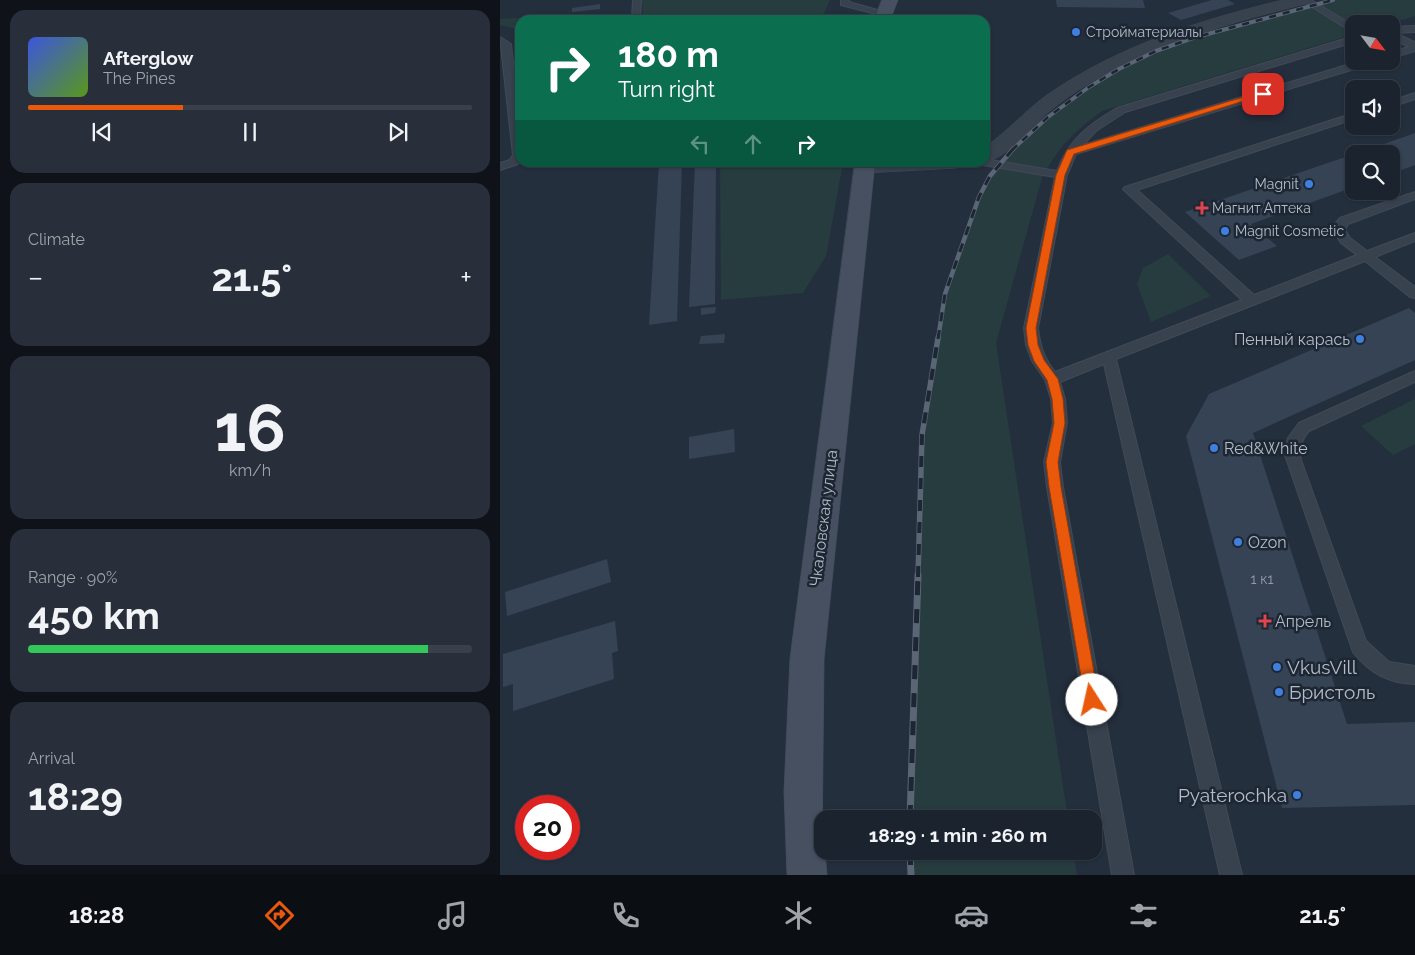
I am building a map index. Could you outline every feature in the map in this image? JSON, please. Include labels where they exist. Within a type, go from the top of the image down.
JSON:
[{"type":"main road","name":"Чкаловская улица","points":[[807,875],[803,792],[807,659],[865,167]]},
{"type":"street","points":[[990,153],[999,148],[1051,101],[1108,65],[1148,45],[1194,28],[1304,0]]},
{"type":"lane","points":[[636,15],[638,0]]},
{"type":"lane","points":[[845,0],[844,3],[886,11]]},
{"type":"lane","points":[[1304,0],[1345,25]]},
{"type":"lane","points":[[1400,31],[1415,29]]},
{"type":"lane","points":[[1400,38],[1415,47]]},
{"type":"lane","points":[[500,40],[506,44],[515,127]]},
{"type":"lane","points":[[1123,875],[1055,487],[1052,462],[1060,423],[1058,399],[1052,379],[1039,361],[1033,345],[1031,328],[1060,175],[1070,152],[1094,127],[1121,110],[1345,42]]},
{"type":"lane","points":[[1400,52],[1415,47]]},
{"type":"lane","points":[[1070,152],[1345,69]]},
{"type":"lane","points":[[1400,101],[1415,96]]},
{"type":"lane","points":[[1252,301],[1129,189],[1345,119]]},
{"type":"lane","points":[[500,168],[515,160]]},
{"type":"lane","points":[[990,163],[1060,175]]},
{"type":"lane","points":[[1415,195],[1344,221],[1340,225],[1340,235],[1415,294]]},
{"type":"lane","points":[[1052,379],[1414,239]]},
{"type":"lane","points":[[1108,357],[1231,875]]},
{"type":"lane","points":[[1415,376],[1304,427],[1296,435],[1291,450],[1358,646],[1372,662],[1386,671],[1402,675],[1415,675]]},
{"type":"green space","points":[[642,0],[830,0],[823,15],[643,15]]},
{"type":"green space","points":[[1333,0],[1415,0],[1415,16],[1400,21],[1400,15],[1345,15],[1345,37],[1102,111],[1068,140],[1055,157],[1042,178],[996,343],[1067,810],[910,810],[922,435],[945,294],[979,197],[990,176],[1018,143],[1048,117],[1089,87],[1119,69],[1156,51],[1193,38]]},
{"type":"green space","points":[[515,18],[515,29],[500,25],[500,19]]},
{"type":"green space","points":[[720,167],[842,167],[826,256],[803,293],[721,300]]},
{"type":"green space","points":[[1168,254],[1211,296],[1151,322],[1137,284],[1143,268]]},
{"type":"green space","points":[[1415,399],[1415,444],[1393,455],[1361,426]]},
{"type":"green space","points":[[910,860],[1074,860],[1077,875],[911,875]]},
{"type":"building","points":[[1056,0],[1143,0],[1145,8],[1057,7]]},
{"type":"building","points":[[1212,0],[1228,0],[1235,4],[1181,20],[1168,13]]},
{"type":"building","points":[[600,4],[600,9],[572,12],[572,8]]},
{"type":"building","points":[[1415,133],[1415,165],[1400,171],[1400,145],[1381,145]]},
{"type":"building","points":[[1345,157],[1345,190],[1251,224],[1277,246],[1239,260],[1185,212]]},
{"type":"building","points":[[659,167],[682,167],[677,321],[649,325]]},
{"type":"building","points":[[695,167],[716,167],[715,304],[689,307]]},
{"type":"building","points":[[716,307],[715,313],[701,315],[701,308]]},
{"type":"building","points":[[1409,308],[1415,313],[1415,360],[1253,433],[1347,724],[1415,722],[1415,805],[1282,808],[1186,436],[1209,394]]},
{"type":"building","points":[[725,334],[724,343],[699,344],[701,336]]},
{"type":"building","points":[[734,429],[735,452],[689,459],[689,437]]},
{"type":"building","points":[[607,559],[611,582],[507,616],[505,592]]},
{"type":"building","points":[[615,621],[618,651],[612,653],[614,679],[513,711],[513,684],[503,687],[503,654]]},
{"type":"railway","points":[[1013,149],[1048,117],[1089,87],[1119,69],[1156,51],[1193,38],[1333,0]]},
{"type":"railway","points":[[938,339],[945,294],[979,197],[990,176],[1013,149]]},
{"type":"railway","points":[[918,577],[922,435],[938,338]]},
{"type":"railway","points":[[910,810],[918,575]]},
{"type":"railway","points":[[910,860],[911,875]]},
{"type":"place","name":"Стройматериалы","points":[[1076,32]]},
{"type":"place","name":"Magnit","points":[[1309,184]]},
{"type":"place","name":"Магнит Аптека","points":[[1202,208]]},
{"type":"place","name":"Magnit Cosmetic","points":[[1225,231]]},
{"type":"place","name":"Пенный карась","points":[[1360,339]]},
{"type":"place","name":"Red&White","points":[[1214,448]]},
{"type":"place","name":"Ozon","points":[[1238,542]]},
{"type":"place","name":"Апрель","points":[[1265,621]]},
{"type":"place","name":"VkusVill","points":[[1277,667]]},
{"type":"place","name":"Бристоль","points":[[1279,692]]},
{"type":"place","name":"Pyaterochka","points":[[1297,795]]},
{"type":"route","points":[[1092,700],[1052,462],[1054,442],[1060,423],[1058,399],[1052,379],[1039,361],[1033,345],[1031,328],[1060,175],[1070,152],[1263,94]]}]
